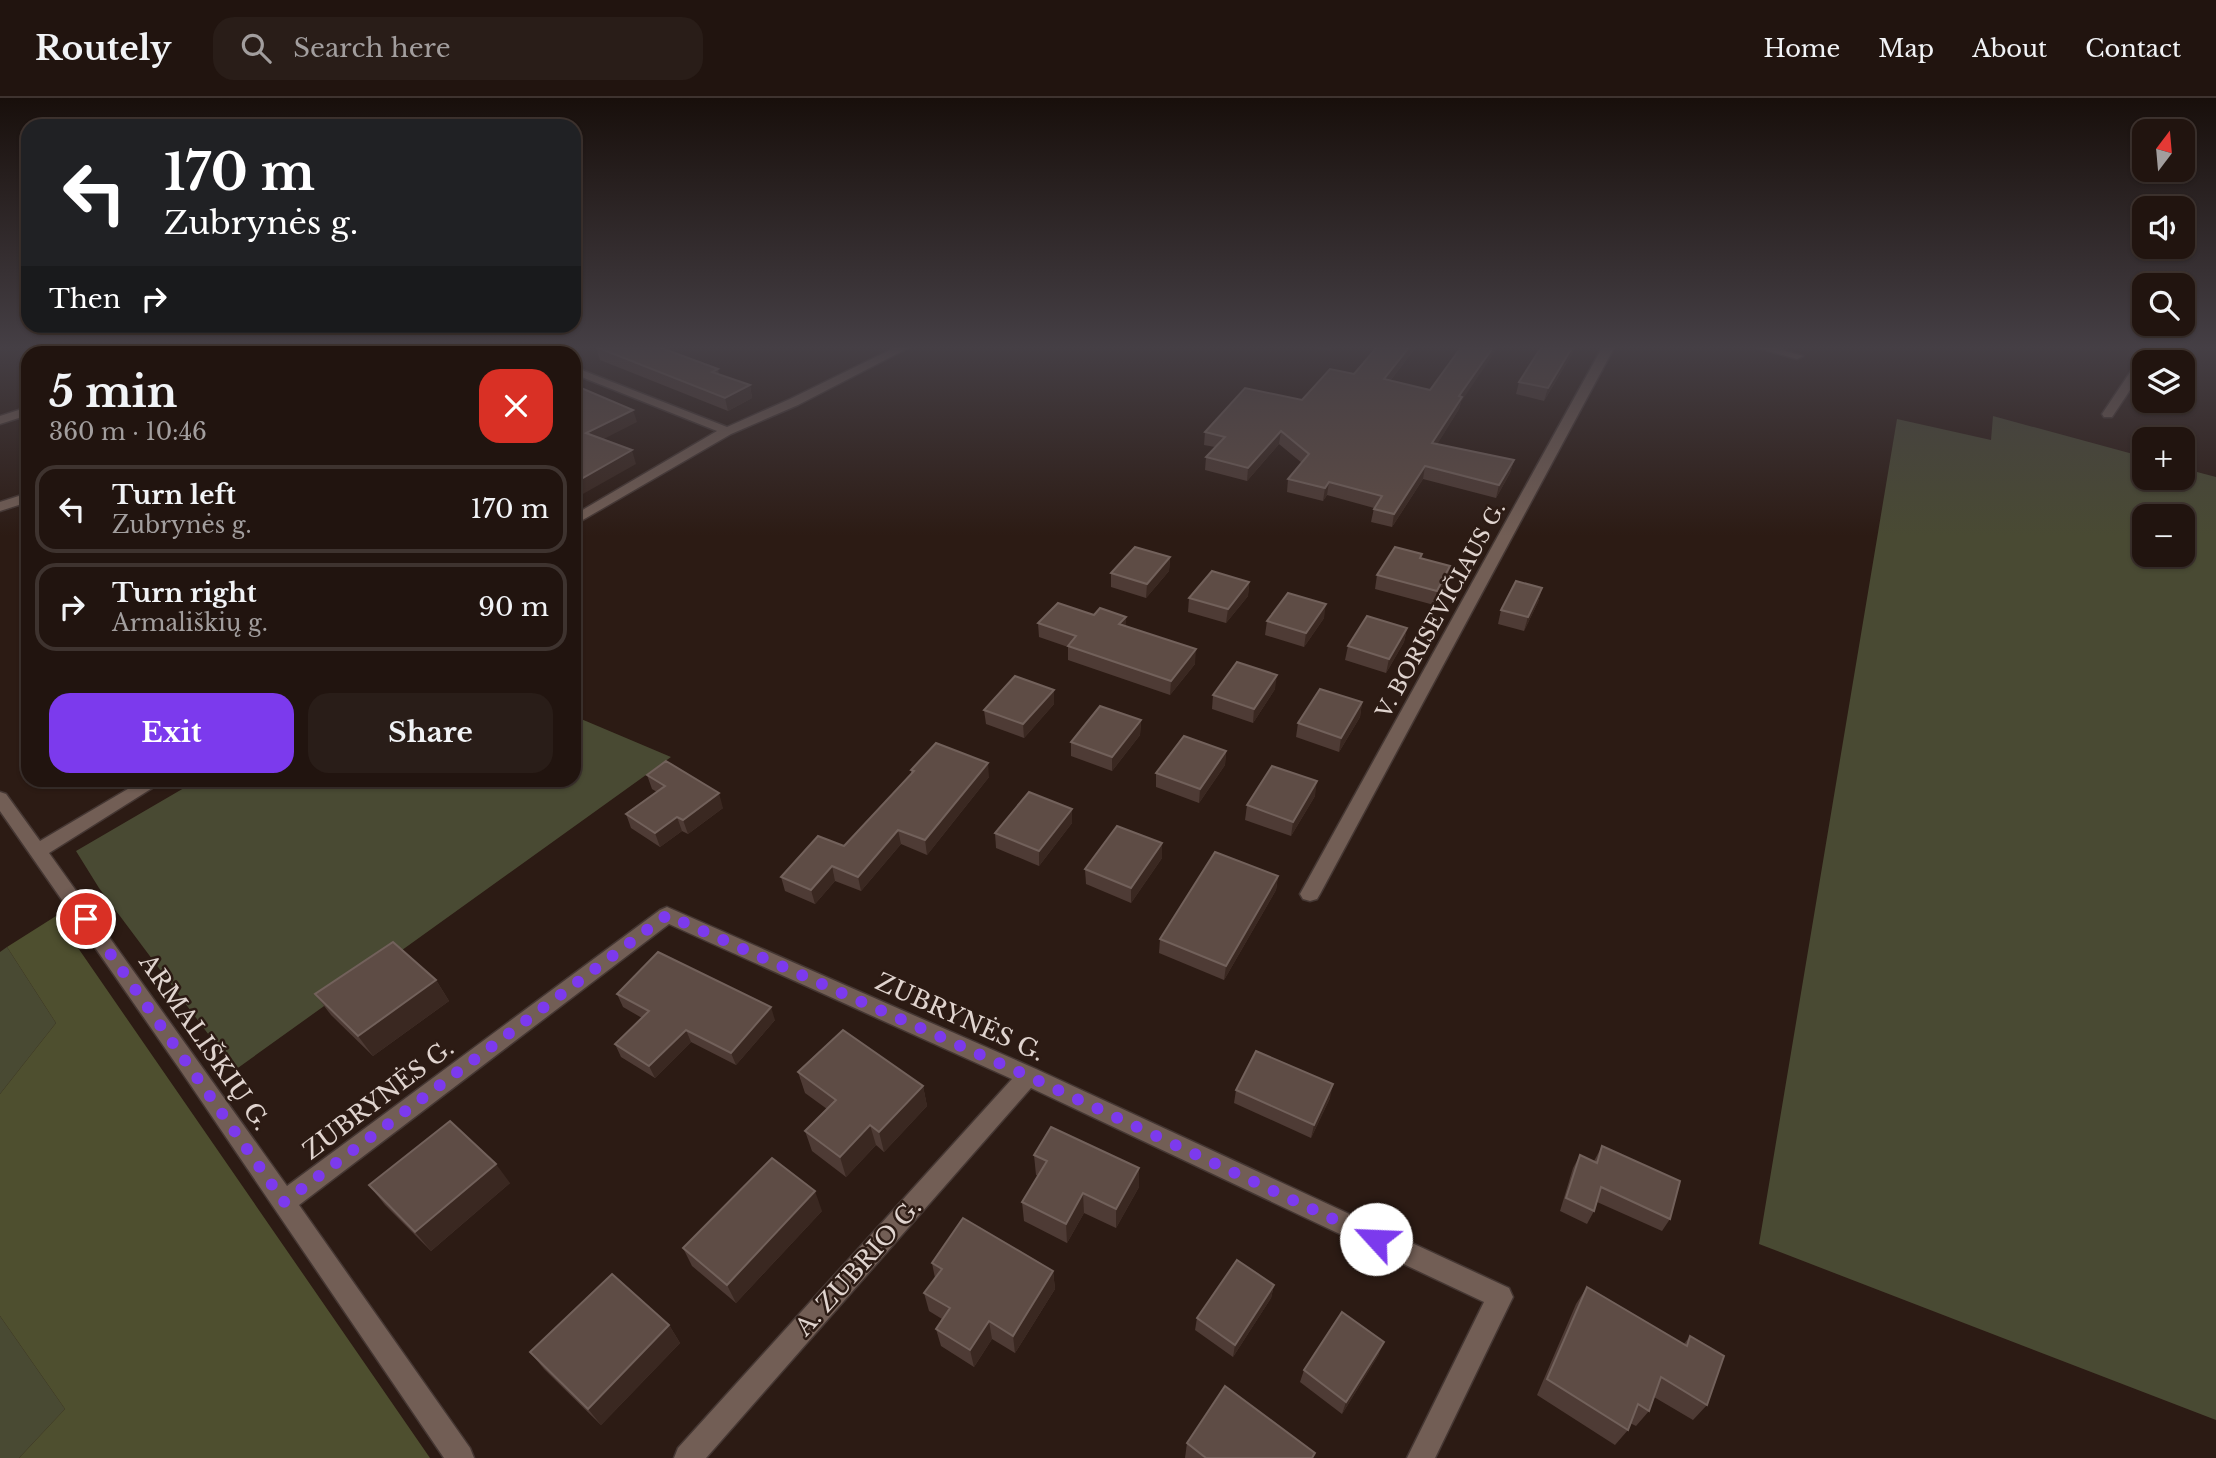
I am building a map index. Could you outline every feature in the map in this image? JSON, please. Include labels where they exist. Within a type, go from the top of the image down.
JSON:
[{"type":"street","points":[[673,409],[727,431]]},
{"type":"street","points":[[581,518],[727,431],[777,409]]},
{"type":"street","name":"V. BORISEVIČIAUS G.","points":[[1310,894],[1574,409]]},
{"type":"street","points":[[2108,414],[2111,409]]},
{"type":"street","points":[[0,420],[21,413]]},
{"type":"street","points":[[0,507],[21,500]]},
{"type":"street","points":[[38,851],[145,787]]},
{"type":"street","name":"ARMALIŠKIŲ G.","points":[[0,798],[460,1458]]},
{"type":"street","name":"ZUBRYNĖS G.","points":[[284,1202],[667,915],[1028,1076],[1500,1297],[1420,1458]]},
{"type":"street","name":"A. ZUBRIO G.","points":[[688,1458],[1028,1076]]},
{"type":"green space","points":[[1993,416],[2132,454],[2132,490],[2195,490],[2195,471],[2216,477],[2216,1420],[1759,1244],[1897,419],[1991,440]]},
{"type":"green space","points":[[581,719],[671,757],[235,1070],[99,888],[76,851],[186,787],[581,787]]},
{"type":"green space","points":[[56,916],[430,1458],[19,1458],[65,1409],[0,1316],[0,1094],[56,1023],[7,947]]},
{"type":"green space","points":[[7,947],[56,1023],[0,1094],[0,952]]},
{"type":"green space","points":[[0,1316],[65,1409],[19,1458],[0,1458]]},
{"type":"building","points":[[581,409],[633,410],[586,433],[632,450],[581,479]]},
{"type":"building","points":[[1225,409],[1454,409],[1432,443],[1514,460],[1499,485],[1425,466],[1394,514],[1374,509],[1382,496],[1329,482],[1325,488],[1288,479],[1309,454],[1281,431],[1248,468],[1206,457],[1225,437],[1205,432]]},
{"type":"building","points":[[1135,547],[1170,557],[1147,584],[1111,573]]},
{"type":"building","points":[[1395,547],[1422,554],[1420,558],[1450,566],[1437,591],[1377,575]]},
{"type":"building","points":[[1212,571],[1249,582],[1228,609],[1189,598]]},
{"type":"building","points":[[1516,581],[1542,588],[1528,617],[1501,610]]},
{"type":"building","points":[[1288,593],[1326,604],[1306,633],[1267,621]]},
{"type":"building","points":[[1058,603],[1094,615],[1100,608],[1126,617],[1119,624],[1196,649],[1171,681],[1068,646],[1076,636],[1038,623]]},
{"type":"building","points":[[1367,616],[1407,628],[1389,659],[1348,646]]},
{"type":"building","points":[[1237,662],[1277,675],[1254,709],[1213,695]]},
{"type":"building","points":[[1015,676],[1054,690],[1023,724],[984,710]]},
{"type":"building","points":[[1320,689],[1362,702],[1341,738],[1298,723]]},
{"type":"building","points":[[1100,706],[1141,720],[1112,757],[1071,742]]},
{"type":"building","points":[[1184,736],[1226,751],[1200,789],[1156,773]]},
{"type":"building","points":[[936,743],[988,763],[925,840],[898,830],[858,877],[832,866],[811,890],[781,877],[818,836],[844,846],[914,771],[911,770]]},
{"type":"building","points":[[666,761],[719,793],[683,820],[677,817],[655,833],[626,814],[665,786],[647,775]]},
{"type":"building","points":[[1272,766],[1317,781],[1293,822],[1247,805]]},
{"type":"building","points":[[1029,792],[1072,809],[1039,851],[995,833]]},
{"type":"building","points":[[1117,826],[1162,843],[1131,888],[1085,869]]},
{"type":"building","points":[[1215,852],[1278,876],[1226,966],[1160,939]]},
{"type":"building","points":[[393,942],[436,980],[358,1036],[315,994]]},
{"type":"building","points":[[658,952],[771,1007],[731,1053],[686,1030],[649,1066],[615,1044],[649,1011],[617,994]]},
{"type":"building","points":[[843,1030],[923,1086],[879,1132],[870,1125],[840,1157],[805,1131],[836,1100],[798,1072]]},
{"type":"building","points":[[1256,1051],[1333,1084],[1314,1125],[1236,1090]]},
{"type":"building","points":[[450,1121],[496,1164],[415,1232],[369,1185]]},
{"type":"building","points":[[1051,1127],[1139,1168],[1116,1209],[1083,1193],[1066,1224],[1022,1202],[1047,1161],[1034,1155]]},
{"type":"building","points":[[1602,1146],[1680,1181],[1670,1219],[1601,1187],[1594,1211],[1566,1198],[1580,1155],[1597,1163]]},
{"type":"building","points":[[772,1158],[815,1191],[727,1285],[683,1248]]},
{"type":"building","points":[[963,1218],[1053,1271],[1013,1336],[989,1321],[970,1350],[936,1329],[950,1308],[924,1293],[942,1269],[932,1263]]},
{"type":"building","points":[[1237,1260],[1274,1285],[1235,1345],[1197,1318]]},
{"type":"building","points":[[612,1274],[669,1325],[588,1409],[530,1352]]},
{"type":"building","points":[[1587,1287],[1687,1346],[1690,1336],[1724,1356],[1707,1405],[1661,1377],[1649,1411],[1638,1404],[1628,1430],[1547,1379]]},
{"type":"building","points":[[1342,1312],[1384,1342],[1346,1402],[1304,1370]]},
{"type":"building","points":[[1225,1386],[1315,1453],[1312,1458],[1206,1458],[1187,1443]]},
{"type":"route","points":[[86,919],[284,1202],[667,915],[1028,1076],[1376,1239]]}]
